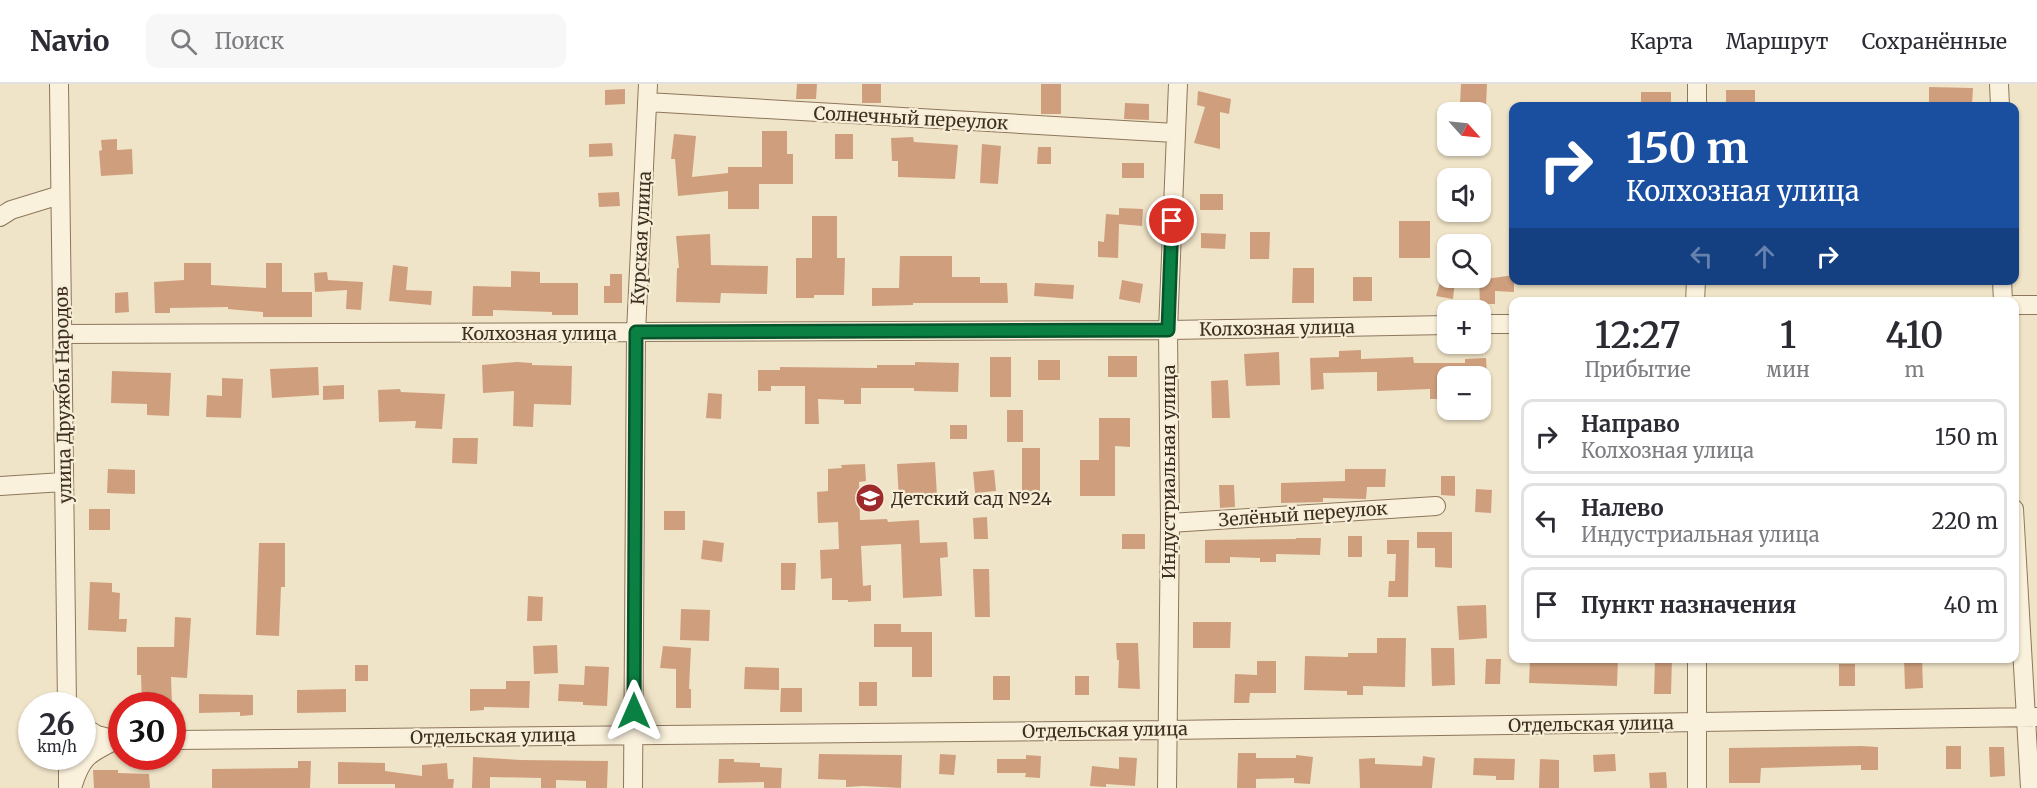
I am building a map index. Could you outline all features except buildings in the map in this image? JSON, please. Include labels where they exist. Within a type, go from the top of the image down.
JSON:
[{"type":"street","name":"улица Дружбы Народов","points":[[59,84],[67,692]]},
{"type":"street","name":"Индустриальная улица","points":[[1167,788],[1170,523],[1168,330],[1178,84]]},
{"type":"street","points":[[1697,84],[1697,102]]},
{"type":"street","points":[[1999,84],[2000,102]]},
{"type":"street","name":"Солнечный переулок","points":[[647,93],[913,119],[1175,133]]},
{"type":"street","name":"Курская улица","points":[[633,788],[636,332],[647,93]]},
{"type":"street","points":[[0,217],[11,210],[60,195]]},
{"type":"street","points":[[2019,305],[2037,305]]},
{"type":"street","points":[[1491,324],[1509,324]]},
{"type":"street","name":"Колхозная улица","points":[[62,334],[1168,330],[1437,325]]},
{"type":"street","points":[[0,486],[63,482]]},
{"type":"street","name":"Зелёный переулок","points":[[1170,523],[1436,506]]},
{"type":"street","points":[[2019,567],[2032,717],[2030,788]]},
{"type":"street","points":[[1697,663],[1697,788]]},
{"type":"street","name":"Отдельская улица","points":[[186,740],[1167,730],[2032,717]]},
{"type":"street","points":[[70,788],[84,759],[108,745]]},
{"type":"street","points":[[69,770],[70,788]]},
{"type":"place","name":"Детский сад №24","points":[[870,498]]},
{"type":"route","points":[[634,711],[636,332],[1168,330],[1172,221]]}]
